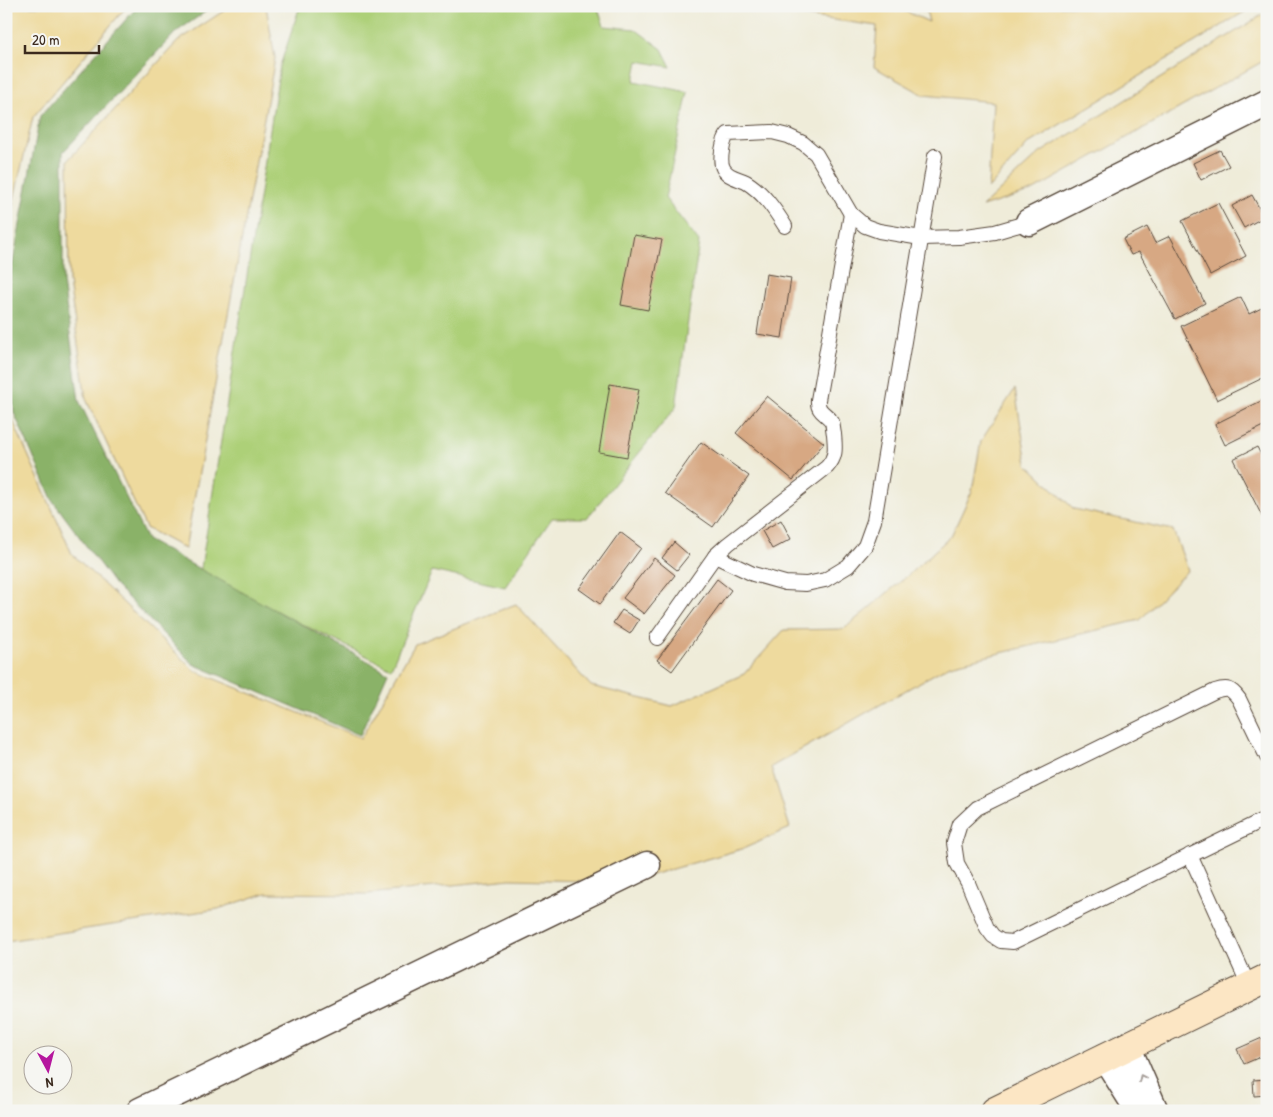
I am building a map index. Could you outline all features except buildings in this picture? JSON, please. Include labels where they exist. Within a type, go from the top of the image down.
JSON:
[{"type":"street","points":[[1029,222],[1267,103]]},
{"type":"street","points":[[140,1111],[647,865]]},
{"type":"street","points":[[995,1111],[1258,982]]},
{"type":"street","points":[[1116,1052],[1139,1111]]},
{"type":"street","points":[[1116,1052],[1150,1096],[1155,1111]]},
{"type":"lane","points":[[785,226],[762,194],[746,182],[729,176],[723,169],[723,144],[724,138],[728,134],[772,132],[788,136],[803,143],[816,154],[851,214],[865,226],[879,231],[921,238],[959,237],[986,234],[1029,222]]},
{"type":"lane","points":[[715,556],[753,574],[785,583],[806,584],[826,580],[848,566],[865,546],[874,521],[935,156]]},
{"type":"lane","points":[[657,638],[715,556],[827,467],[835,456],[836,449],[832,423],[819,408],[818,400],[851,214]]},
{"type":"lane","points":[[1267,757],[1238,699],[1233,691],[1224,688],[977,808],[960,824],[954,843],[957,863],[968,883],[987,928],[993,936],[1001,941],[1013,942],[1267,818]]},
{"type":"lane","points":[[1190,855],[1258,982]]},
{"type":"green space","points":[[138,6],[214,6],[176,32],[63,152],[63,282],[79,401],[147,540],[388,672],[360,735],[193,664],[115,585],[53,501],[14,413],[6,329],[6,300],[40,116]]},
{"type":"green space","points":[[300,6],[597,6],[604,26],[635,29],[662,49],[671,67],[638,61],[634,81],[688,92],[665,198],[699,242],[676,407],[587,518],[552,518],[505,587],[432,571],[391,668],[200,574],[280,66]]},
{"type":"sand","points":[[6,6],[127,6],[33,117],[6,233]]},
{"type":"sand","points":[[231,6],[266,6],[275,58],[185,549],[146,528],[86,399],[69,282],[68,160],[178,41]]},
{"type":"sand","points":[[734,6],[894,6],[929,22],[925,6],[1254,6],[1028,144],[988,189],[993,102],[924,95],[874,67],[877,26]]},
{"type":"sand","points":[[1267,12],[1267,59],[1032,191],[982,207],[1040,153]]},
{"type":"sand","points":[[1015,389],[1027,464],[1074,509],[1173,530],[1188,570],[1140,620],[950,665],[771,767],[790,828],[745,848],[627,882],[510,879],[368,894],[266,893],[218,909],[6,941],[6,405],[72,554],[195,671],[361,738],[415,644],[516,604],[591,686],[672,706],[744,674],[784,630],[844,629],[951,536],[972,491],[981,441]]}]
